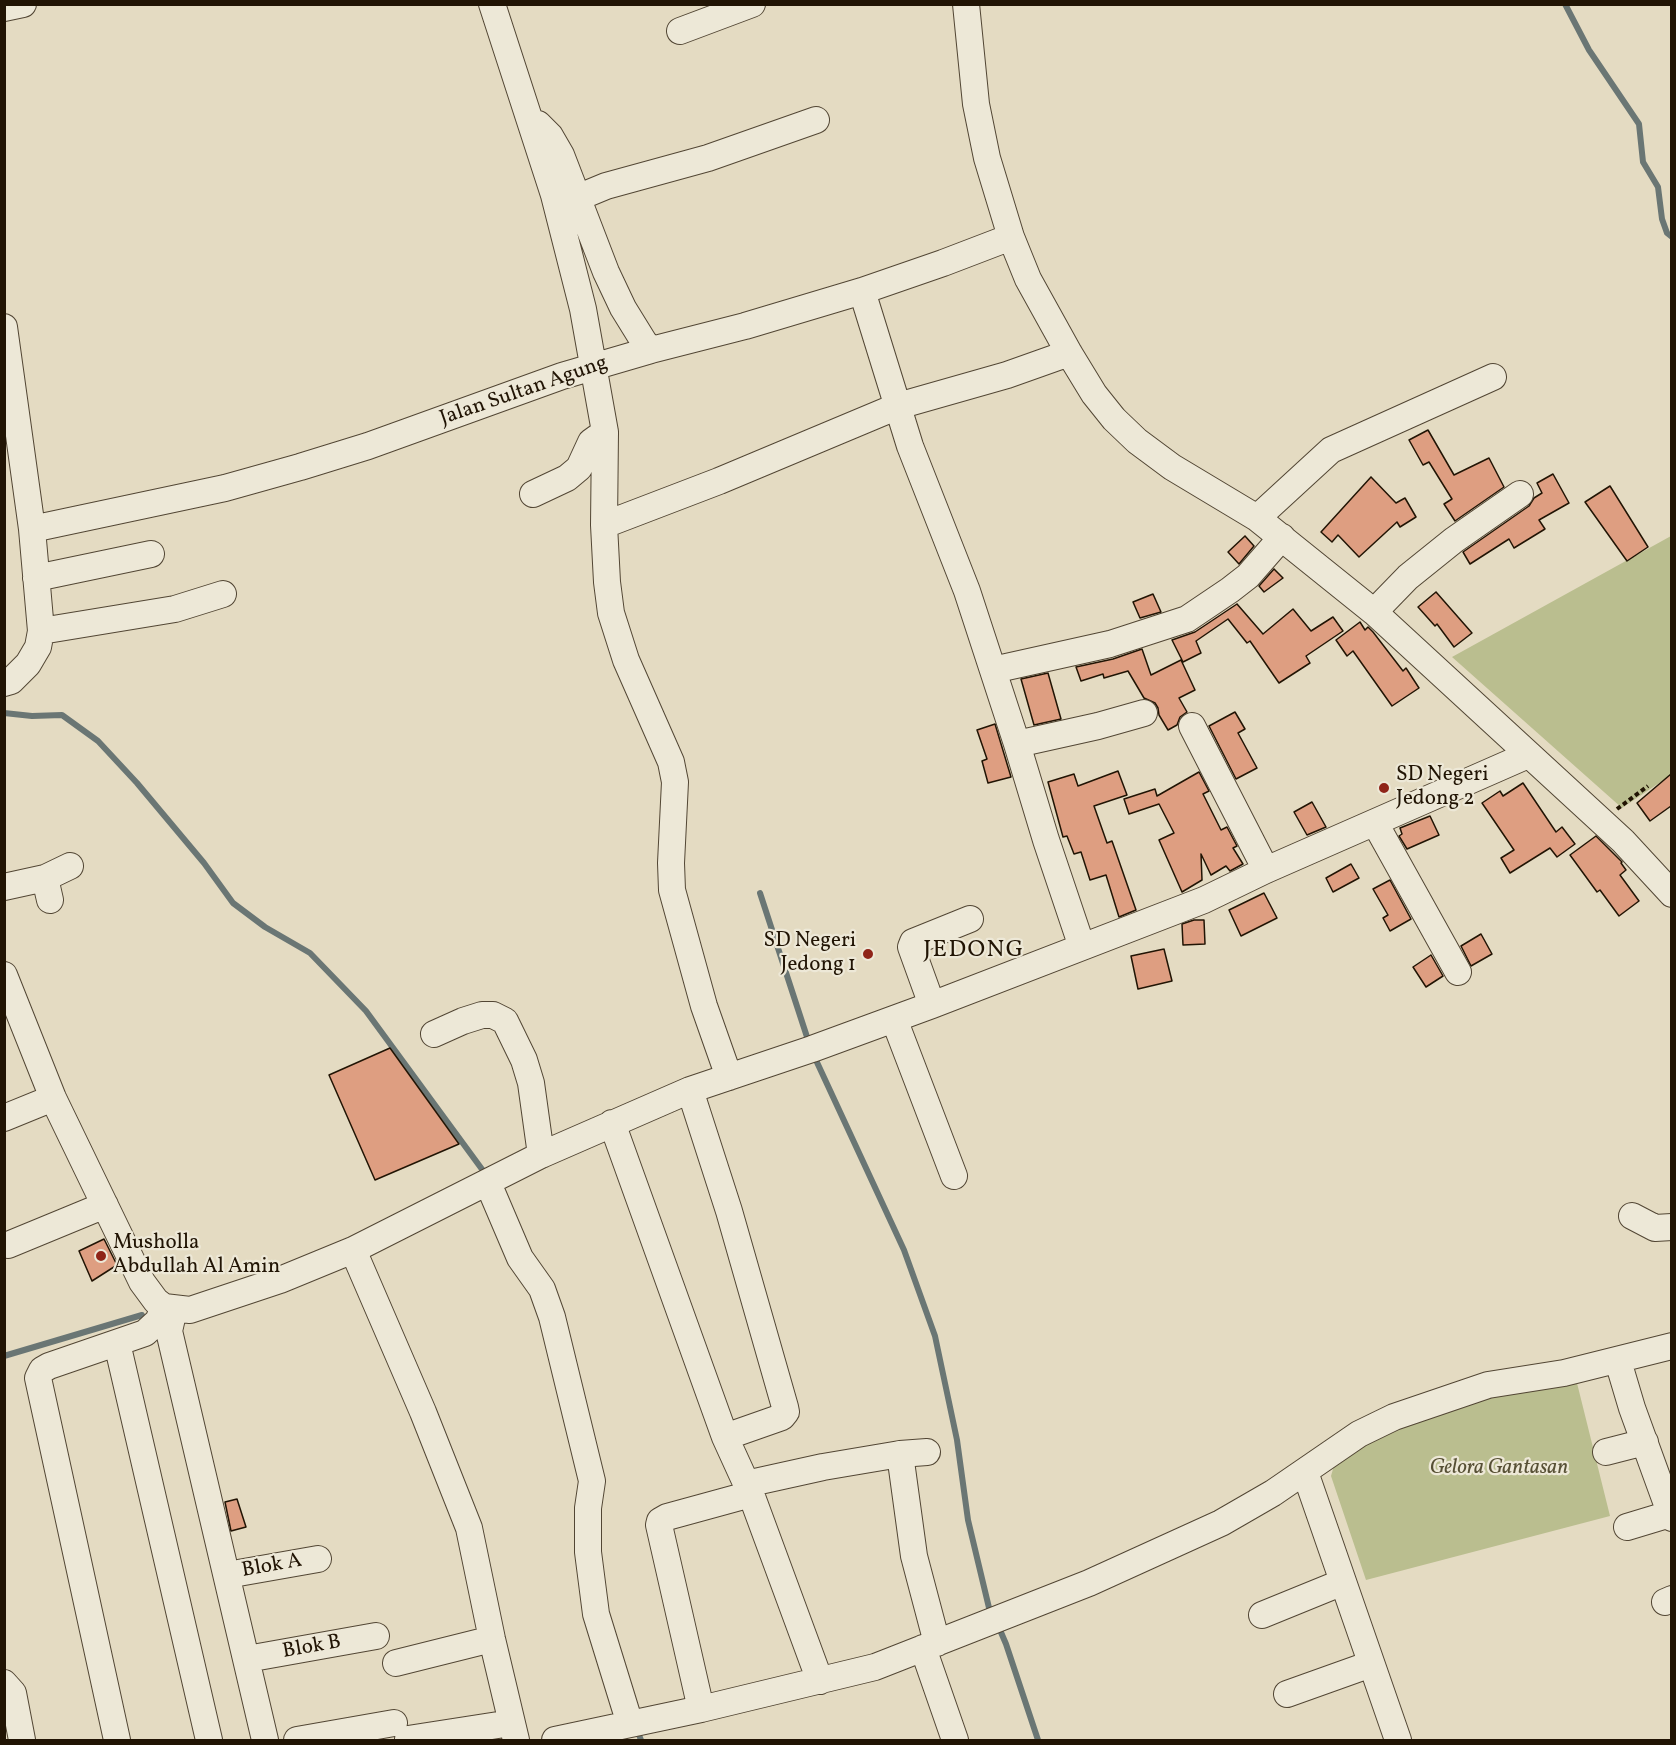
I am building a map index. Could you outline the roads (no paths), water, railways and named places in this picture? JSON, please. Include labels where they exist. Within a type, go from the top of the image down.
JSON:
[{"type":"street","points":[[4,8],[23,4]]},
{"type":"street","points":[[492,4],[529,115],[567,242],[595,367],[605,432],[604,525],[611,613],[626,660],[671,762],[675,782],[672,890],[704,1006],[729,1077]]},
{"type":"street","points":[[680,31],[752,4]]},
{"type":"street","points":[[966,4],[976,104],[989,166],[1011,237],[1028,279],[1094,394],[1114,419],[1137,441],[1197,483],[1257,518],[1374,612],[1601,821],[1671,894]]},
{"type":"street","points":[[529,115],[550,136],[561,155],[606,272],[623,308],[651,350]]},
{"type":"street","points":[[577,198],[606,186],[719,155],[816,120]]},
{"type":"street","name":"Jalan Sultan Agung","points":[[32,529],[215,490],[300,467],[368,446],[562,376],[862,291],[1011,237]]},
{"type":"street","points":[[862,291],[914,457],[953,553],[993,670],[1082,947]]},
{"type":"street","points":[[4,327],[32,529],[41,631],[38,647],[28,664],[11,681],[4,683]]},
{"type":"street","points":[[604,525],[719,481],[898,406],[1007,375],[1069,353]]},
{"type":"street","points":[[1257,518],[1331,450],[1493,377]]},
{"type":"street","points":[[533,494],[567,478],[579,468],[591,442],[605,432]]},
{"type":"street","points":[[1374,612],[1408,578],[1454,540],[1520,494]]},
{"type":"street","points":[[993,670],[1110,644],[1187,619],[1248,576],[1282,537]]},
{"type":"street","points":[[36,578],[151,554]]},
{"type":"street","points":[[41,631],[175,609],[223,594]]},
{"type":"street","points":[[1017,744],[1098,726],[1144,712]]},
{"type":"street","points":[[1192,726],[1266,870]]},
{"type":"street","points":[[4,975],[53,1098],[142,1282],[156,1301],[169,1308],[189,1310],[280,1280],[353,1250],[541,1155],[690,1090],[932,1005],[1204,900],[1266,870],[1528,754]]},
{"type":"street","points":[[1376,823],[1458,972]]},
{"type":"street","points":[[4,886],[47,889],[70,866]]},
{"type":"street","points":[[932,1005],[911,947],[913,942],[970,919]]},
{"type":"street","points":[[434,1034],[482,1015],[493,1015],[505,1021],[524,1060],[531,1083],[541,1155]]},
{"type":"street","points":[[894,1019],[954,1176]]},
{"type":"street","points":[[690,1090],[729,1210],[786,1412],[782,1417],[725,1437]]},
{"type":"street","points":[[4,1118],[53,1098]]},
{"type":"street","points":[[612,1123],[725,1437],[748,1489],[820,1681]]},
{"type":"street","points":[[488,1183],[520,1258],[542,1289],[552,1317],[592,1481],[588,1508],[588,1552],[596,1614],[630,1724]]},
{"type":"street","points":[[8,1245],[105,1204]]},
{"type":"street","points":[[1632,1216],[1655,1228],[1671,1227]]},
{"type":"street","points":[[297,1740],[401,1731],[514,1731],[492,1639],[470,1528],[353,1250]]},
{"type":"street","points":[[117,1740],[38,1387],[38,1378],[42,1370],[49,1366],[145,1333],[169,1308]]},
{"type":"street","points":[[169,1308],[170,1331],[265,1740]]},
{"type":"street","points":[[117,1343],[209,1740]]},
{"type":"street","points":[[555,1740],[701,1709],[875,1667],[1089,1583],[1221,1523],[1359,1434],[1394,1417],[1488,1385],[1564,1373],[1671,1346]]},
{"type":"street","points":[[1618,1361],[1671,1516],[1627,1527]]},
{"type":"street","points":[[1606,1452],[1645,1442]]},
{"type":"street","points":[[701,1709],[660,1521],[748,1489],[823,1467],[900,1454],[927,1452]]},
{"type":"street","points":[[900,1454],[914,1556],[930,1645],[955,1740]]},
{"type":"street","points":[[1312,1466],[1343,1582],[1398,1740]]},
{"type":"street","points":[[1312,1466],[1373,1620]]},
{"type":"street","name":"Blok A","points":[[227,1575],[318,1559]]},
{"type":"street","points":[[1262,1615],[1343,1582]]},
{"type":"street","name":"Blok B","points":[[247,1659],[376,1636]]},
{"type":"street","points":[[396,1663],[492,1639]]},
{"type":"street","points":[[1287,1694],[1371,1664]]},
{"type":"street","points":[[4,1683],[13,1693],[22,1740]]},
{"type":"waterway","points":[[1565,4],[1589,50],[1639,124],[1643,162],[1658,187],[1662,219],[1667,233],[1672,237]]},
{"type":"waterway","points":[[4,713],[32,716],[62,715],[98,741],[137,783],[204,863],[233,903],[265,927],[310,953],[366,1011],[484,1172]]},
{"type":"waterway","points":[[760,893],[808,1040]]},
{"type":"waterway","points":[[815,1058],[904,1250],[935,1336],[957,1440],[968,1520],[990,1612]]},
{"type":"waterway","points":[[4,1356],[142,1315]]},
{"type":"waterway","points":[[1000,1630],[1038,1740]]},
{"type":"waterway","points":[[639,1735],[641,1740]]},
{"type":"place","name":"SD Negeri Jedong 2","points":[[1384,788]]},
{"type":"place","name":"SD Negeri Jedong 1","points":[[868,954]]},
{"type":"place","name":"Musholla Abdullah Al Amin","points":[[101,1256]]},
{"type":"district","name":"JEDONG","points":[[974,952]]},
{"type":"park label","name":"Gelora Gantasan","points":[[1499,1469]]}]
